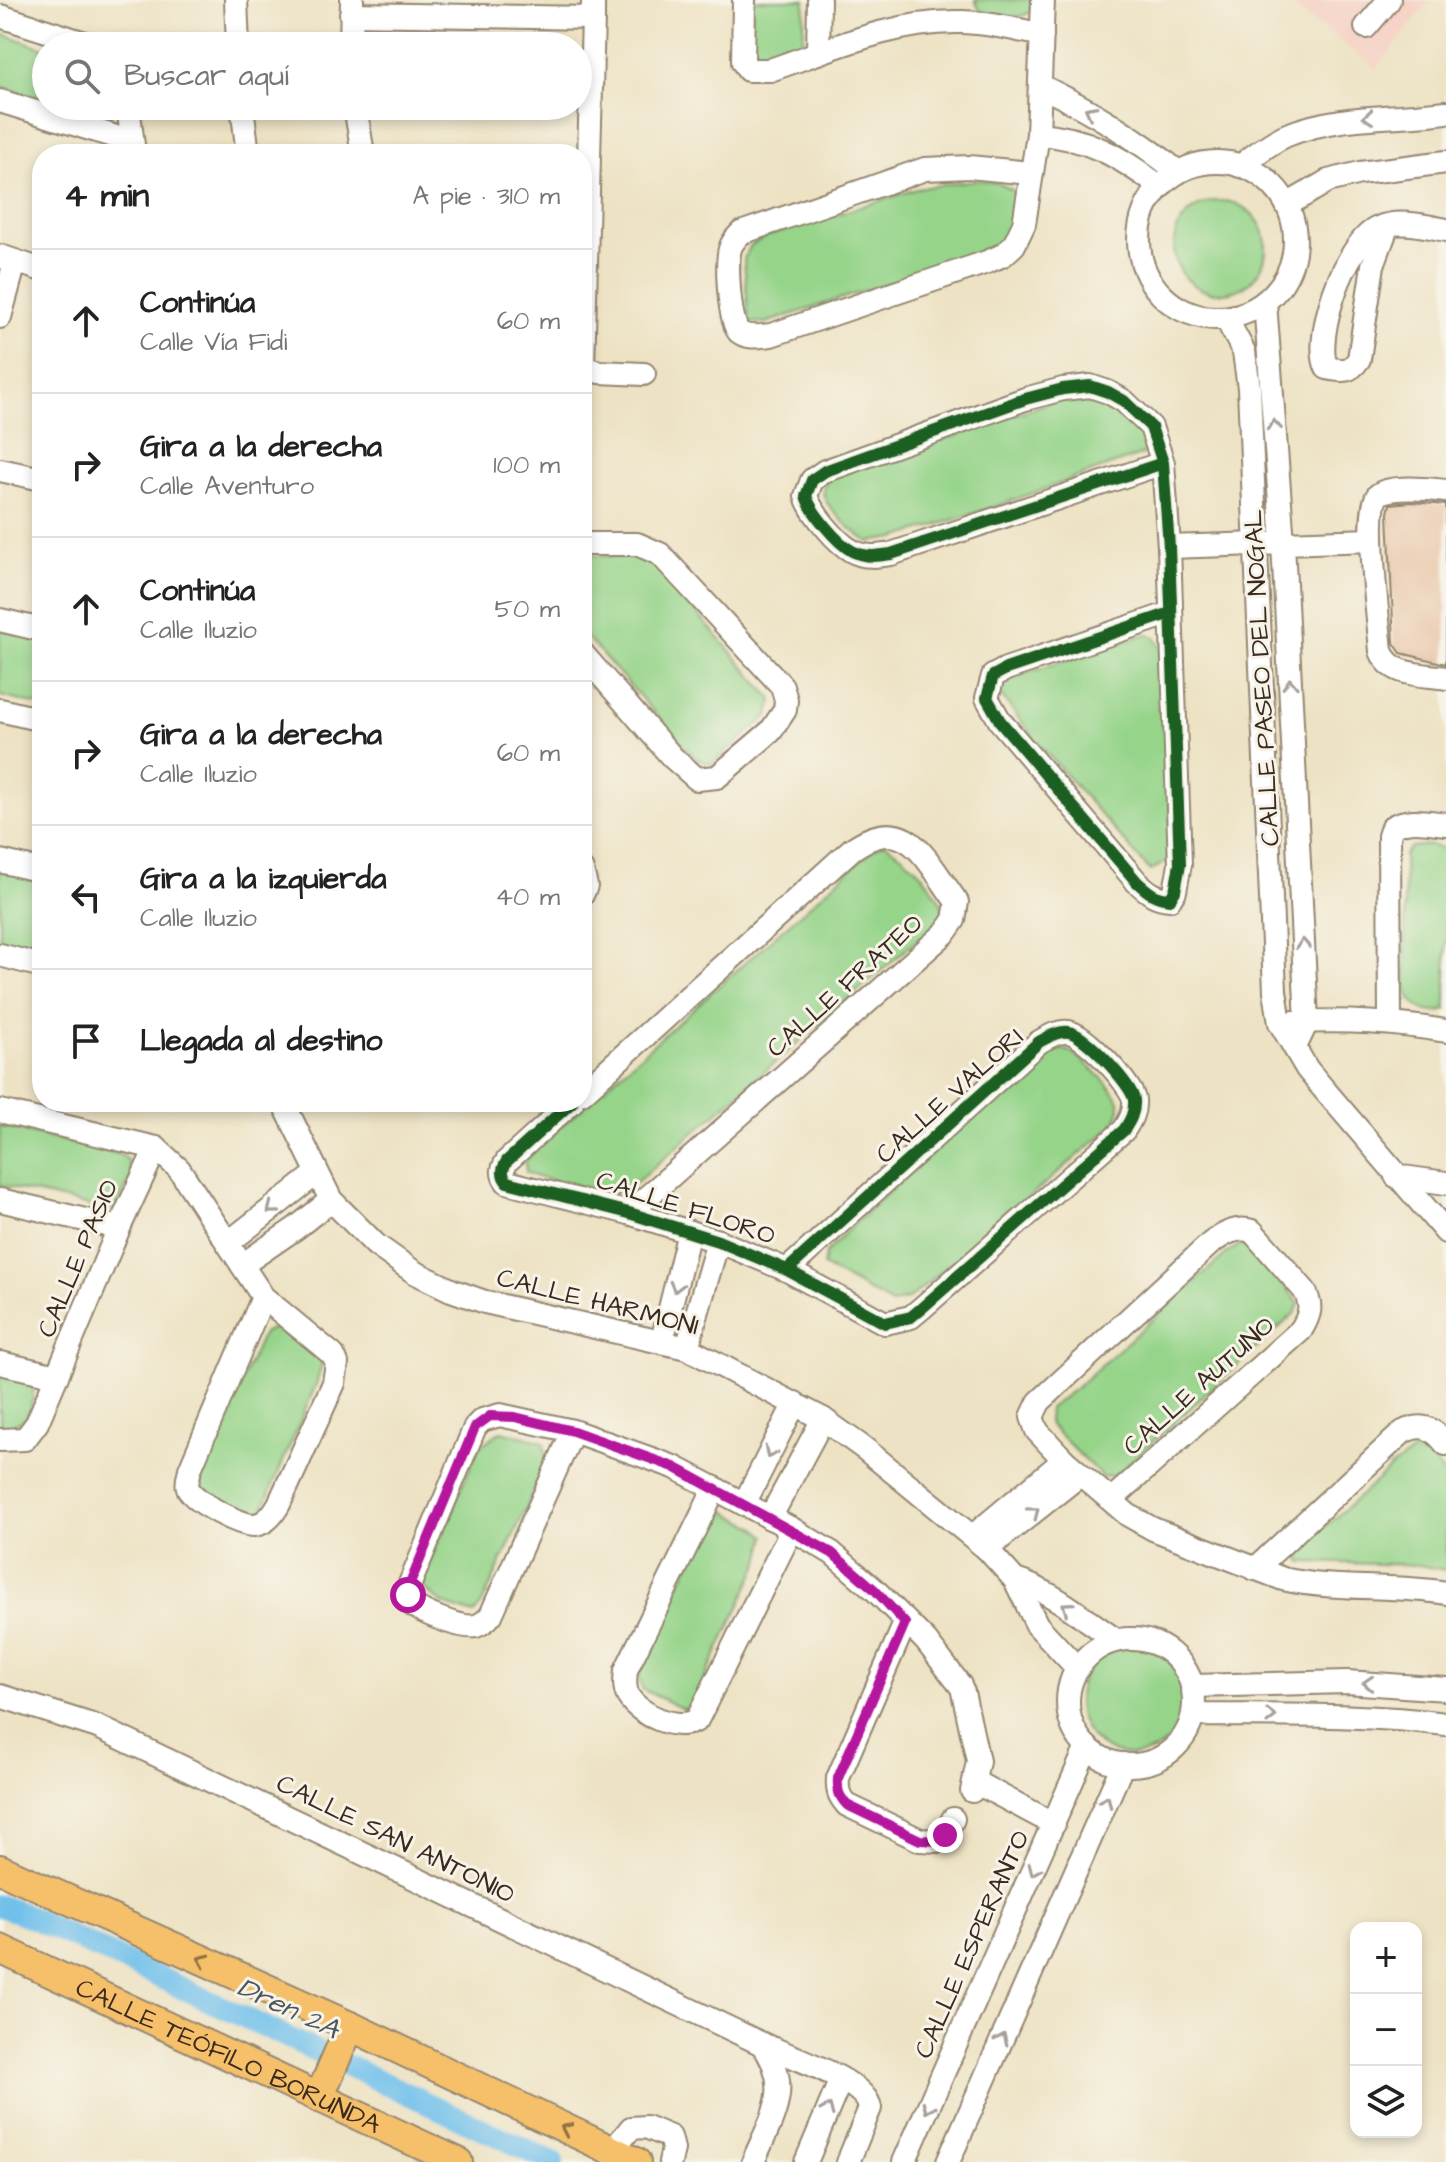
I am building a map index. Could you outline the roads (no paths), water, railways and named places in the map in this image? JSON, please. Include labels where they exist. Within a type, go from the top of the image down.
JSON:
[{"type":"main road","points":[[0,1869],[347,2034],[624,2156]]},
{"type":"main road","name":"CALLE TEÓFILO BORUNDA","points":[[0,1949],[324,2087],[458,2162]]},
{"type":"main road","points":[[324,2087],[347,2034]]},
{"type":"street","points":[[236,0],[237,32]]},
{"type":"street","points":[[744,0],[743,62],[748,70],[770,70],[877,34],[960,11],[1042,35]]},
{"type":"street","points":[[818,53],[819,0]]},
{"type":"street","points":[[1031,173],[969,167],[925,169],[741,233],[734,240],[728,262],[733,319],[737,330],[745,335],[771,335],[1003,255],[1021,235],[1038,134],[1043,0]]},
{"type":"street","points":[[1366,27],[1389,0]]},
{"type":"street","points":[[351,32],[352,7],[593,9],[592,32]]},
{"type":"street","points":[[0,16],[50,32]]},
{"type":"street","points":[[1041,86],[1136,138],[1178,172]]},
{"type":"street","points":[[0,101],[32,112]]},
{"type":"street","points":[[1240,166],[1285,136],[1311,127],[1349,119],[1445,114]]},
{"type":"street","points":[[54,120],[122,144]]},
{"type":"street","points":[[130,120],[133,144]]},
{"type":"street","points":[[244,120],[247,144]]},
{"type":"street","points":[[357,120],[361,144]]},
{"type":"street","points":[[587,144],[588,120]]},
{"type":"street","points":[[1038,134],[1060,135],[1105,150],[1126,161],[1160,187]]},
{"type":"street","points":[[1219,162],[1240,166],[1264,178],[1287,205],[1293,223],[1294,253],[1285,280],[1265,302],[1240,315],[1202,317],[1180,309],[1161,295],[1147,275],[1139,253],[1139,229],[1146,206],[1160,187],[1178,172],[1219,162]]},
{"type":"street","points":[[1287,205],[1328,181],[1360,173],[1446,162]]},
{"type":"street","points":[[1388,225],[1373,265],[1359,359],[1354,367],[1345,371],[1327,368],[1323,359],[1323,337],[1329,309],[1341,280],[1367,235],[1375,228],[1388,225],[1422,225],[1446,230]]},
{"type":"street","points":[[0,317],[8,259],[32,267]]},
{"type":"street","name":"CALLE PASEO DEL NOGAL","points":[[1265,302],[1283,543],[1307,1022],[1295,1047]]},
{"type":"street","name":"CALLE PASEO DEL NOGAL","points":[[1226,318],[1244,352],[1248,375],[1275,991],[1280,1023],[1322,1087],[1446,1232]]},
{"type":"street","points":[[592,370],[644,374]]},
{"type":"street","points":[[1163,463],[891,554],[869,557],[851,551],[810,508],[806,496],[812,480],[825,471],[1025,399],[1063,389],[1090,386],[1124,401],[1151,427],[1163,463],[1169,547],[1180,864],[1175,891],[1170,899],[1159,899],[1137,882],[1000,721],[987,698],[993,676],[1006,669],[1171,613]]},
{"type":"street","points":[[0,470],[32,477]]},
{"type":"street","points":[[1446,491],[1384,491],[1375,503],[1372,540],[1381,651],[1385,660],[1398,671],[1446,678]]},
{"type":"street","points":[[1169,547],[1372,540]]},
{"type":"street","points":[[592,544],[637,544],[660,554],[782,686],[785,710],[771,731],[717,777],[697,779],[672,757],[592,665]]},
{"type":"street","points":[[0,620],[32,628]]},
{"type":"street","points":[[0,710],[32,718]]},
{"type":"street","points":[[1390,1022],[1389,836],[1392,827],[1411,820],[1446,824]]},
{"type":"street","name":"CALLE FRATEO","points":[[592,1084],[867,838],[881,833],[905,838],[918,850],[957,902],[954,920],[944,934],[629,1213]]},
{"type":"street","points":[[0,861],[32,869]]},
{"type":"street","points":[[0,955],[32,963]]},
{"type":"street","points":[[1280,1023],[1390,1022],[1446,1031]]},
{"type":"street","name":"CALLE VALORI","points":[[787,1270],[1039,1042],[1068,1032],[1081,1036],[1130,1087],[1134,1101],[1132,1116],[1124,1130],[911,1317],[885,1323]]},
{"type":"street","points":[[0,1111],[156,1148],[179,1169],[263,1297],[325,1347],[337,1363],[334,1383],[273,1514],[257,1525],[244,1524],[194,1498],[187,1482],[263,1297]]},
{"type":"street","name":"CALLE HARMONI","points":[[288,1112],[331,1200],[376,1245],[414,1272],[485,1302],[687,1348],[823,1419],[980,1542],[1015,1580],[1037,1625],[1077,1668]]},
{"type":"street","name":"CALLE FLORO","points":[[561,1112],[507,1161],[502,1169],[507,1182],[629,1213],[718,1241],[787,1270],[885,1323]]},
{"type":"street","name":"CALLE PASIO","points":[[0,1440],[16,1441],[31,1434],[156,1148]]},
{"type":"street","points":[[228,1243],[316,1174]]},
{"type":"street","points":[[1396,1176],[1446,1183]]},
{"type":"street","points":[[0,1200],[119,1228]]},
{"type":"street","points":[[242,1265],[331,1200]]},
{"type":"street","name":"CALLE AUTUNO","points":[[1072,1468],[1037,1431],[1033,1410],[1211,1243],[1234,1230],[1252,1231],[1310,1301],[1311,1310],[1301,1330],[1111,1500]]},
{"type":"street","points":[[662,1341],[689,1232]]},
{"type":"street","points":[[687,1348],[718,1241]]},
{"type":"street","points":[[0,1363],[57,1376]]},
{"type":"street","points":[[744,1504],[795,1403]]},
{"type":"street","points":[[573,1431],[491,1615],[477,1625],[466,1627],[410,1603],[409,1586],[475,1427],[490,1416],[515,1417],[573,1431],[674,1467],[832,1553],[926,1641],[962,1689],[976,1749],[974,1786],[1054,1824]]},
{"type":"street","points":[[770,1518],[823,1419]]},
{"type":"street","points":[[1255,1569],[1403,1432],[1413,1427],[1429,1428],[1446,1444]]},
{"type":"street","points":[[980,1542],[1072,1468],[1139,1523],[1255,1569],[1298,1583],[1387,1586],[1446,1593]]},
{"type":"street","points":[[715,1488],[626,1670],[626,1690],[636,1706],[669,1723],[690,1724],[697,1720],[792,1529]]},
{"type":"street","name":"CALLE HARMONI","points":[[1015,1580],[1030,1584],[1053,1597],[1116,1640]]},
{"type":"street","points":[[905,1623],[838,1778],[839,1797],[847,1805],[929,1842],[939,1841],[953,1819]]},
{"type":"street","points":[[1116,1640],[1141,1640],[1163,1647],[1181,1664],[1192,1686],[1193,1715],[1184,1737],[1167,1753],[1146,1763],[1123,1764],[1104,1759],[1076,1734],[1070,1718],[1067,1701],[1077,1668],[1094,1650],[1116,1640]]},
{"type":"street","points":[[1192,1686],[1347,1682],[1446,1689]]},
{"type":"street","name":"CALLE SAN ANTONIO","points":[[0,1696],[98,1727],[841,2079],[864,2093],[870,2108],[848,2162]]},
{"type":"street","points":[[1193,1715],[1341,1715],[1446,1724]]},
{"type":"street","name":"CALLE ESPERANTO","points":[[904,2162],[1087,1747]]},
{"type":"street","points":[[948,2162],[1123,1764]]},
{"type":"street","points":[[753,2162],[777,2103],[780,2087],[772,2057],[762,2044]]},
{"type":"street","points":[[806,2162],[841,2079]]},
{"type":"street","points":[[624,2156],[631,2128],[646,2127],[670,2137],[673,2149],[670,2162]]},
{"type":"waterway","name":"Dren 2A","points":[[0,1906],[26,1915],[553,2162]]}]
